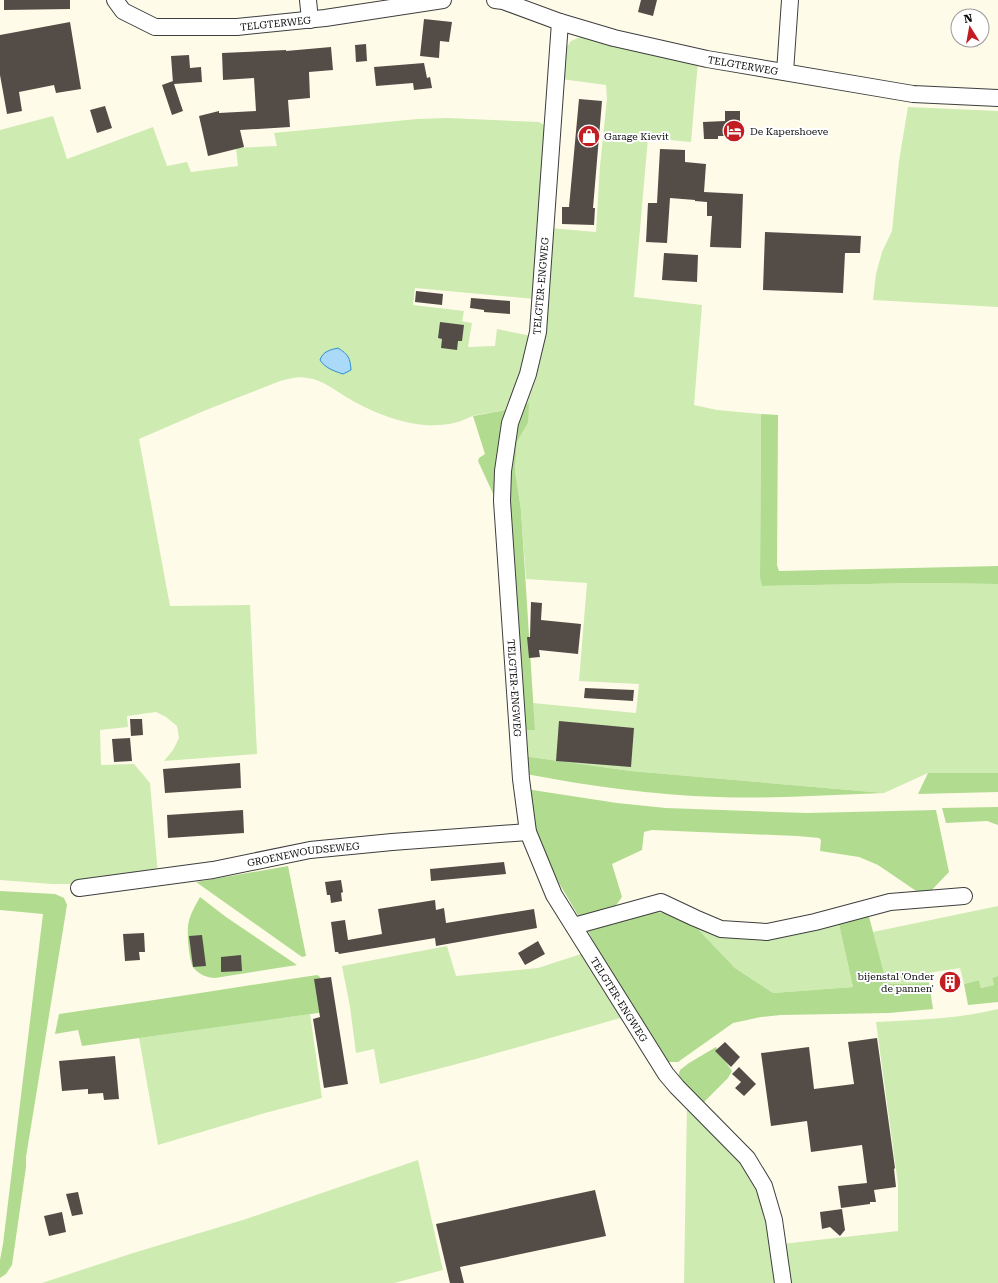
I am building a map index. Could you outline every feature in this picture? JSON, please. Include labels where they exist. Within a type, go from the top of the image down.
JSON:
[{"type":"street","name":"TELGTERWEG","points":[[115,0],[123,11],[155,27],[237,27],[310,20],[362,6],[443,0]]},
{"type":"street","points":[[308,0],[310,20]]},
{"type":"street","name":"TELGTERWEG","points":[[495,0],[503,1],[560,22],[614,38],[707,59],[913,94],[998,98]]},
{"type":"street","points":[[785,72],[790,0]]},
{"type":"street","name":"TELGTER-ENGWEG","points":[[560,22],[538,332],[528,374],[510,423],[502,501],[519,756],[528,832],[554,895],[666,1074],[677,1088],[747,1158],[764,1186],[774,1220],[783,1283]]},
{"type":"street","name":"GROENEWOUDSEWEG","points":[[79,888],[213,870],[310,850],[392,842],[528,832]]},
{"type":"street","points":[[574,926],[661,902],[721,929],[767,932],[815,922],[890,902],[964,896]]},
{"type":"green space","points":[[583,36],[698,61],[691,142],[648,138],[634,297],[702,305],[694,405],[717,410],[761,414],[760,578],[762,586],[920,583],[998,584],[998,773],[928,773],[884,793],[631,771],[523,756],[521,730],[535,730],[533,703],[636,713],[639,684],[579,681],[587,583],[526,579],[521,510],[515,470],[517,442],[528,423],[524,406],[549,228],[596,232],[600,166],[607,99],[606,85],[561,79],[565,49],[571,41]]},
{"type":"green space","points":[[908,107],[998,111],[998,307],[873,300],[876,274],[882,252],[892,231],[899,161]]},
{"type":"green space","points":[[53,116],[67,159],[153,127],[167,166],[187,162],[191,172],[238,166],[236,148],[277,146],[274,133],[417,119],[448,118],[539,122],[546,126],[535,299],[415,288],[413,305],[464,311],[462,321],[472,323],[468,347],[495,346],[497,329],[531,336],[511,409],[475,415],[461,421],[444,425],[416,424],[398,420],[372,410],[318,381],[304,377],[280,381],[206,410],[139,439],[170,606],[250,605],[257,754],[164,761],[173,750],[179,738],[177,726],[166,717],[156,712],[127,716],[128,727],[100,730],[101,765],[134,764],[150,783],[158,875],[85,884],[52,884],[0,880],[0,130]]},
{"type":"green space","points":[[529,403],[528,423],[517,442],[515,470],[521,510],[535,730],[521,730],[508,519],[511,446],[524,406]]},
{"type":"green space","points":[[511,409],[496,500],[478,461],[479,458],[485,454],[473,416]]},
{"type":"green space","points":[[761,414],[778,415],[777,565],[779,571],[998,566],[998,584],[920,583],[762,586],[760,578]]},
{"type":"green space","points":[[523,756],[631,771],[884,793],[738,797],[693,796],[645,792],[597,786],[526,774]]},
{"type":"green space","points":[[928,773],[998,773],[998,792],[918,794]]},
{"type":"green space","points":[[526,789],[617,803],[666,808],[806,813],[936,810],[949,872],[925,897],[878,865],[859,857],[820,851],[821,840],[819,838],[652,830],[644,832],[642,850],[612,864],[622,897],[614,908],[579,917],[546,861],[534,832]]},
{"type":"green space","points":[[998,807],[998,825],[987,821],[946,823],[942,808]]},
{"type":"green space","points":[[288,866],[306,956],[302,957],[196,882]]},
{"type":"green space","points":[[0,891],[55,894],[64,898],[67,905],[26,1157],[26,1167],[12,1265],[6,1274],[0,1278],[0,1260],[43,914],[0,910]]},
{"type":"green space","points":[[200,897],[226,917],[297,965],[215,978],[200,974],[193,967],[190,959],[188,930],[191,915]]},
{"type":"green space","points":[[998,906],[998,976],[992,978],[994,985],[981,988],[979,980],[964,984],[960,968],[928,973],[929,983],[887,984],[873,932]]},
{"type":"green space","points":[[648,911],[674,914],[694,925],[735,968],[773,993],[853,987],[838,920],[868,913],[887,984],[929,983],[933,1009],[889,1013],[781,1015],[761,1017],[733,1023],[678,1062],[665,1062],[614,981],[588,931],[620,919]]},
{"type":"green space","points":[[838,920],[853,987],[773,993],[735,968],[694,925],[716,932]]},
{"type":"green space","points":[[447,946],[456,976],[538,968],[581,954],[624,1017],[476,1059],[380,1084],[374,1049],[356,1053],[350,1007],[342,966]]},
{"type":"green space","points":[[317,975],[321,979],[326,1011],[318,1013],[82,1046],[78,1030],[55,1034],[59,1014]]},
{"type":"green space","points":[[998,976],[998,1002],[968,1005],[964,984],[979,980],[981,988],[994,985],[992,978]]},
{"type":"green space","points":[[998,1009],[998,1283],[788,1283],[782,1244],[898,1231],[898,1184],[876,1022],[953,1017]]},
{"type":"green space","points":[[310,1014],[322,1098],[265,1113],[158,1145],[139,1038]]},
{"type":"green space","points":[[716,1047],[732,1071],[728,1078],[702,1104],[678,1077],[680,1070]]},
{"type":"green space","points":[[687,1103],[751,1172],[762,1193],[778,1283],[684,1283]]},
{"type":"green space","points":[[418,1160],[443,1270],[394,1283],[42,1283],[130,1254],[246,1219]]},
{"type":"water","points":[[338,348],[347,355],[350,362],[351,370],[343,374],[327,367],[320,360],[325,353]]},
{"type":"building","points":[[4,0],[70,0],[70,9],[4,10]]},
{"type":"building","points":[[641,0],[657,0],[653,16],[638,12]]},
{"type":"building","points":[[424,19],[452,22],[449,42],[440,41],[439,58],[420,56]]},
{"type":"building","points":[[70,22],[81,89],[56,93],[54,85],[19,92],[22,111],[7,114],[0,75],[0,35]]},
{"type":"building","points":[[366,44],[367,61],[356,62],[355,45]]},
{"type":"building","points":[[331,47],[333,70],[309,72],[310,98],[288,100],[290,127],[240,130],[244,147],[208,156],[199,116],[219,111],[219,113],[256,111],[254,78],[223,80],[222,53],[286,51]]},
{"type":"building","points":[[189,55],[190,68],[201,67],[202,82],[174,84],[183,111],[172,115],[162,85],[173,81],[171,56]]},
{"type":"building","points":[[424,63],[427,78],[430,77],[432,88],[414,90],[413,83],[376,86],[374,67]]},
{"type":"building","points":[[579,99],[602,101],[593,208],[595,208],[594,225],[562,224],[562,207],[569,207]]},
{"type":"building","points":[[105,106],[112,128],[97,133],[90,110]]},
{"type":"building","points":[[725,111],[740,111],[740,136],[718,136],[718,139],[704,139],[703,122],[725,121]]},
{"type":"building","points":[[660,149],[685,150],[685,162],[706,164],[704,192],[743,194],[741,248],[710,247],[712,216],[707,216],[707,202],[670,198],[667,243],[646,242],[648,203],[657,203]]},
{"type":"building","points":[[765,232],[861,236],[860,253],[845,253],[843,293],[763,290]]},
{"type":"building","points":[[664,253],[698,255],[697,282],[662,280]]},
{"type":"building","points":[[416,291],[443,294],[442,305],[415,302]]},
{"type":"building","points":[[471,298],[510,301],[510,314],[484,312],[484,310],[470,308]]},
{"type":"building","points":[[440,322],[464,325],[462,341],[458,341],[457,350],[441,348],[442,339],[438,338]]},
{"type":"building","points":[[531,602],[542,603],[541,620],[581,624],[578,654],[539,650],[540,657],[529,658],[527,637],[530,637]]},
{"type":"building","points":[[585,688],[634,690],[633,701],[584,698]]},
{"type":"building","points":[[130,719],[142,719],[143,735],[131,736]]},
{"type":"building","points":[[559,721],[634,728],[631,767],[556,761]]},
{"type":"building","points":[[130,738],[132,761],[114,762],[112,739]]},
{"type":"building","points":[[240,763],[241,788],[165,793],[163,769]]},
{"type":"building","points":[[243,810],[244,833],[168,838],[167,815]]},
{"type":"building","points":[[504,862],[506,874],[431,881],[430,869]]},
{"type":"building","points":[[341,880],[343,892],[341,893],[342,901],[331,903],[330,895],[327,895],[325,882]]},
{"type":"building","points":[[435,900],[436,910],[444,908],[446,923],[534,909],[537,928],[436,946],[435,938],[339,954],[338,952],[335,952],[331,922],[345,920],[348,940],[382,934],[378,909]]},
{"type":"building","points":[[144,933],[145,952],[139,952],[140,960],[125,961],[123,934]]},
{"type":"building","points":[[202,935],[206,966],[193,967],[189,936]]},
{"type":"building","points":[[538,941],[545,954],[525,965],[518,953]]},
{"type":"building","points":[[241,955],[242,971],[221,972],[221,957]]},
{"type":"building","points":[[331,977],[348,1084],[324,1088],[313,1019],[320,1017],[314,979]]},
{"type":"building","points":[[877,1038],[895,1168],[896,1187],[874,1190],[876,1202],[841,1208],[838,1186],[867,1183],[862,1145],[811,1152],[807,1121],[771,1126],[761,1053],[809,1047],[814,1089],[854,1084],[848,1042]]},
{"type":"building","points":[[725,1042],[740,1057],[731,1067],[715,1051]]},
{"type":"building","points":[[115,1056],[119,1099],[104,1100],[103,1093],[88,1094],[88,1089],[62,1091],[59,1061]]},
{"type":"building","points":[[739,1067],[756,1084],[744,1096],[735,1088],[741,1082],[732,1074]]},
{"type":"building","points":[[595,1190],[606,1236],[460,1267],[464,1283],[450,1283],[436,1224]]},
{"type":"building","points":[[78,1192],[83,1214],[72,1216],[66,1194]]},
{"type":"building","points":[[842,1209],[845,1230],[840,1236],[830,1227],[822,1229],[820,1212]]},
{"type":"building","points":[[62,1212],[66,1232],[49,1236],[44,1216]]},
{"type":"place","name":"De Kapershoeve","points":[[734,131]]},
{"type":"place","name":"Garage Kievit","points":[[589,136]]},
{"type":"place","name":"bijenstal 'Onder de pannen'","points":[[950,982]]}]
